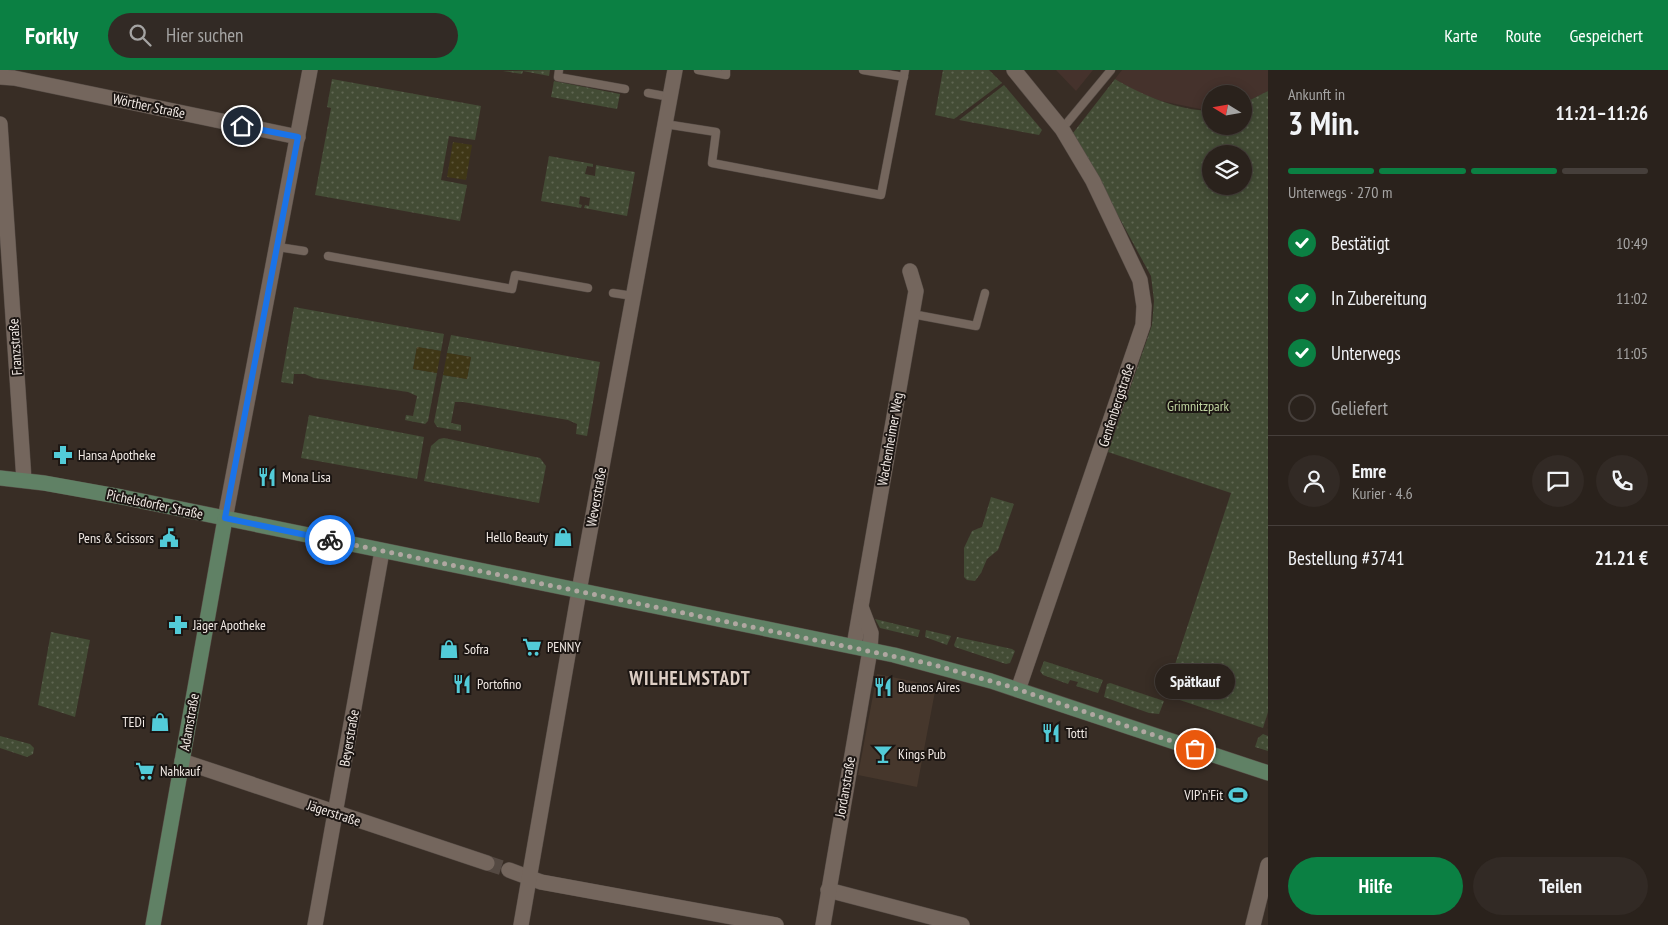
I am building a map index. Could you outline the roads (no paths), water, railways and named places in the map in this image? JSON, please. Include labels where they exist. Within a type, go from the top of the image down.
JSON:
[{"type":"street","points":[[225,518],[278,247],[310,70]]},
{"type":"street","name":"Weverstraße","points":[[521,925],[579,591],[675,70]]},
{"type":"street","name":"Genfenbergstraße","points":[[1014,70],[1062,129],[1087,170],[1140,280],[1144,306],[1142,326],[1018,690]]},
{"type":"street","name":"Wörther Straße","points":[[0,78],[11,78],[298,137]]},
{"type":"street","name":"Franzstraße","points":[[0,124],[24,480]]},
{"type":"street","name":"Wachenheimer Weg","points":[[854,646],[916,291],[910,271]]},
{"type":"street","name":"Pichelsdorfer Straße","points":[[0,478],[24,480],[225,518],[854,646],[944,667],[1268,773]]},
{"type":"street","name":"Adamstraße","points":[[153,925],[225,518]]},
{"type":"street","name":"Beyerstraße","points":[[315,925],[382,550]]},
{"type":"street","points":[[861,607],[871,632],[870,650]]},
{"type":"street","name":"Jordanstraße","points":[[823,925],[870,650]]},
{"type":"street","name":"Jägerstraße","points":[[182,761],[487,863]]},
{"type":"street","points":[[1253,925],[1268,865]]},
{"type":"street","points":[[509,870],[558,886],[776,925]]},
{"type":"street","points":[[828,890],[962,925]]},
{"type":"lane","points":[[560,70],[558,77],[624,89]]},
{"type":"lane","points":[[698,70],[726,75],[726,70]]},
{"type":"lane","points":[[665,124],[716,132],[712,163],[881,195],[905,74],[862,70]]},
{"type":"lane","points":[[1062,129],[1111,70]]},
{"type":"lane","points":[[648,93],[670,97]]},
{"type":"lane","points":[[278,247],[304,252]]},
{"type":"lane","points":[[328,256],[512,289],[515,275],[588,288]]},
{"type":"lane","points":[[613,293],[633,296]]},
{"type":"lane","points":[[912,314],[976,326],[985,293]]},
{"type":"tunnel","points":[[487,863],[509,870]]},
{"type":"place","name":"Hansa Apotheke","points":[[63,455]]},
{"type":"place","name":"Mona Lisa","points":[[267,477]]},
{"type":"place","name":"Hello Beauty","points":[[563,537]]},
{"type":"place","name":"Pens & Scissors","points":[[169,538]]},
{"type":"place","name":"Jäger Apotheke","points":[[178,625]]},
{"type":"place","name":"PENNY","points":[[532,647]]},
{"type":"place","name":"Sofra","points":[[449,649]]},
{"type":"place","name":"Portofino","points":[[462,684]]},
{"type":"place","name":"Buenos Aires","points":[[883,687]]},
{"type":"place","name":"TEDi","points":[[160,722]]},
{"type":"place","name":"Totti","points":[[1051,733]]},
{"type":"place","name":"Spätkauf","points":[[1195,749]]},
{"type":"place","name":"Kings Pub","points":[[883,754]]},
{"type":"place","name":"Nahkauf","points":[[145,771]]},
{"type":"place","name":"VIP’n’Fit","points":[[1238,795]]},
{"type":"district","name":"WILHELMSTADT","points":[[690,678]]},
{"type":"park label","name":"Grimnitzpark","points":[[1198,406]]}]
